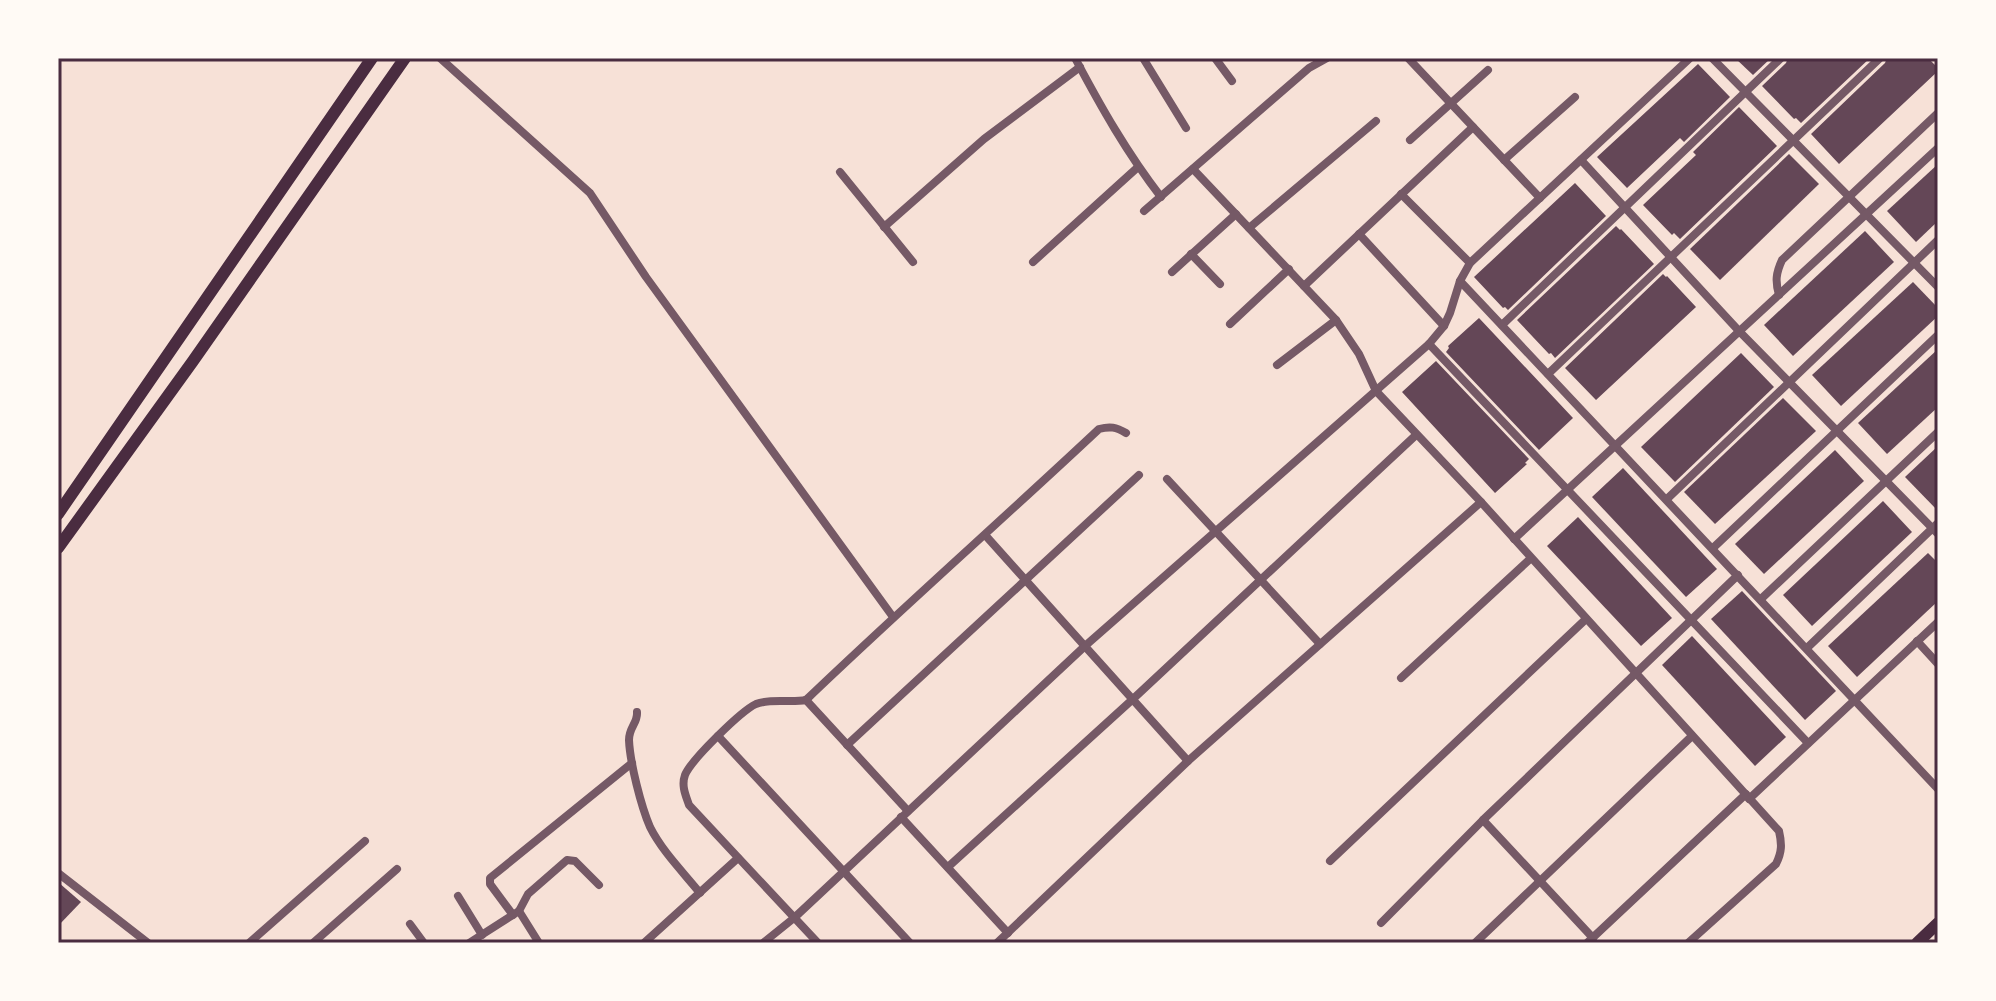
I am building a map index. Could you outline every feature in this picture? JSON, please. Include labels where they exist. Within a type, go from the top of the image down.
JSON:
[{"type":"main road","points":[[58,514],[372,58]]},
{"type":"main road","points":[[58,548],[405,58]]},
{"type":"main road","points":[[241,247],[264,259]]},
{"type":"main road","points":[[1917,943],[1938,923]]},
{"type":"street","points":[[440,58],[590,193],[646,277],[893,617]]},
{"type":"street","points":[[1143,58],[1186,128]]},
{"type":"street","points":[[1215,58],[1232,81]]},
{"type":"street","points":[[1144,211],[1309,68],[1327,58]]},
{"type":"street","points":[[1408,58],[1540,198]]},
{"type":"street","points":[[763,943],[794,918],[1085,646],[1429,344],[1444,326],[1470,263],[1690,58]]},
{"type":"street","points":[[1712,58],[1938,287]]},
{"type":"street","points":[[1502,325],[1781,58]]},
{"type":"street","points":[[1548,374],[1880,58]]},
{"type":"street","points":[[884,227],[1077,62],[1108,120],[1161,197]]},
{"type":"street","points":[[1410,140],[1488,70]]},
{"type":"street","points":[[1504,160],[1575,97]]},
{"type":"street","points":[[1779,295],[1776,272],[1782,260],[1938,113]]},
{"type":"street","points":[[1249,228],[1376,121]]},
{"type":"street","points":[[1304,286],[1473,127]]},
{"type":"street","points":[[1514,539],[1938,148]]},
{"type":"street","points":[[1581,160],[1739,331],[1936,529],[1807,648]]},
{"type":"street","points":[[1033,262],[1138,167]]},
{"type":"street","points":[[1193,169],[1336,320],[1359,354],[1376,391],[1481,502],[1779,831],[1782,842],[1776,864],[1688,943]]},
{"type":"street","points":[[840,172],[913,262]]},
{"type":"street","points":[[1401,194],[1470,263]]},
{"type":"street","points":[[1172,272],[1236,214]]},
{"type":"street","points":[[1359,234],[1444,326]]},
{"type":"street","points":[[1667,499],[1938,240]]},
{"type":"street","points":[[1191,254],[1220,284]]},
{"type":"street","points":[[1230,324],[1289,269]]},
{"type":"street","points":[[1460,281],[1938,789]]},
{"type":"street","points":[[1277,365],[1336,320]]},
{"type":"street","points":[[1713,548],[1938,335]]},
{"type":"street","points":[[1429,344],[1808,743]]},
{"type":"street","points":[[818,943],[689,805],[683,790],[685,775],[718,736],[749,708],[759,703],[806,700],[1099,429],[1109,426],[1126,433]]},
{"type":"street","points":[[1761,599],[1938,432]]},
{"type":"street","points":[[948,867],[1416,435]]},
{"type":"street","points":[[847,745],[1139,475]]},
{"type":"street","points":[[1167,479],[1320,644]]},
{"type":"street","points":[[997,943],[1188,761],[1481,502]]},
{"type":"street","points":[[986,536],[1188,761]]},
{"type":"street","points":[[1401,678],[1530,559]]},
{"type":"street","points":[[1381,923],[1483,820],[1738,575]]},
{"type":"street","points":[[1330,861],[1586,619]]},
{"type":"street","points":[[1483,820],[1590,940],[1938,622]]},
{"type":"street","points":[[1917,641],[1938,664]]},
{"type":"street","points":[[806,700],[1008,933]]},
{"type":"street","points":[[637,712],[637,720],[629,730],[629,745],[650,827],[700,893]]},
{"type":"street","points":[[718,736],[910,943]]},
{"type":"street","points":[[1475,943],[1692,736]]},
{"type":"street","points":[[539,943],[490,884],[490,878],[632,763]]},
{"type":"street","points":[[249,943],[365,841]]},
{"type":"street","points":[[644,943],[738,858]]},
{"type":"street","points":[[469,943],[516,913],[528,894],[567,860],[575,861],[599,885]]},
{"type":"street","points":[[313,943],[397,869]]},
{"type":"street","points":[[58,873],[148,943]]},
{"type":"street","points":[[458,896],[482,935]]},
{"type":"street","points":[[410,924],[424,943]]},
{"type":"building","points":[[1735,58],[1771,58],[1753,75]]},
{"type":"building","points":[[1788,58],[1870,58],[1801,123],[1762,86]]},
{"type":"building","points":[[1887,58],[1928,58],[1938,71],[1839,164],[1811,134]]},
{"type":"building","points":[[1698,64],[1730,97],[1684,142],[1680,138],[1627,188],[1597,157]]},
{"type":"building","points":[[1739,107],[1777,146],[1680,239],[1674,233],[1672,235],[1643,205],[1696,155],[1693,152]]},
{"type":"building","points":[[1789,154],[1819,184],[1720,280],[1690,249]]},
{"type":"building","points":[[1938,164],[1938,221],[1916,242],[1887,211]]},
{"type":"building","points":[[1575,183],[1606,216],[1508,310],[1503,308],[1474,277]]},
{"type":"building","points":[[1616,226],[1654,264],[1555,358],[1517,320]]},
{"type":"building","points":[[1865,231],[1894,262],[1793,356],[1764,325]]},
{"type":"building","points":[[1663,274],[1696,307],[1596,400],[1565,368]]},
{"type":"building","points":[[1913,282],[1938,308],[1938,316],[1841,406],[1812,375]]},
{"type":"building","points":[[1479,318],[1573,418],[1539,450],[1446,352],[1448,346]]},
{"type":"building","points":[[1938,349],[1938,407],[1887,454],[1858,423]]},
{"type":"building","points":[[1741,353],[1774,387],[1675,482],[1641,447]]},
{"type":"building","points":[[1436,361],[1529,459],[1495,493],[1402,392]]},
{"type":"building","points":[[1783,398],[1816,431],[1715,524],[1684,492]]},
{"type":"building","points":[[1938,446],[1938,511],[1905,477]]},
{"type":"building","points":[[1835,450],[1864,481],[1764,574],[1735,544]]},
{"type":"building","points":[[1623,468],[1717,569],[1686,597],[1592,497]]},
{"type":"building","points":[[1883,501],[1912,532],[1812,626],[1783,595]]},
{"type":"building","points":[[1578,517],[1672,618],[1641,646],[1547,546]]},
{"type":"building","points":[[1928,553],[1938,563],[1938,601],[1857,677],[1828,646]]},
{"type":"building","points":[[1742,591],[1836,691],[1805,720],[1711,619]]},
{"type":"building","points":[[1692,636],[1786,737],[1755,766],[1662,665]]},
{"type":"building","points":[[58,882],[81,902],[58,926]]}]
